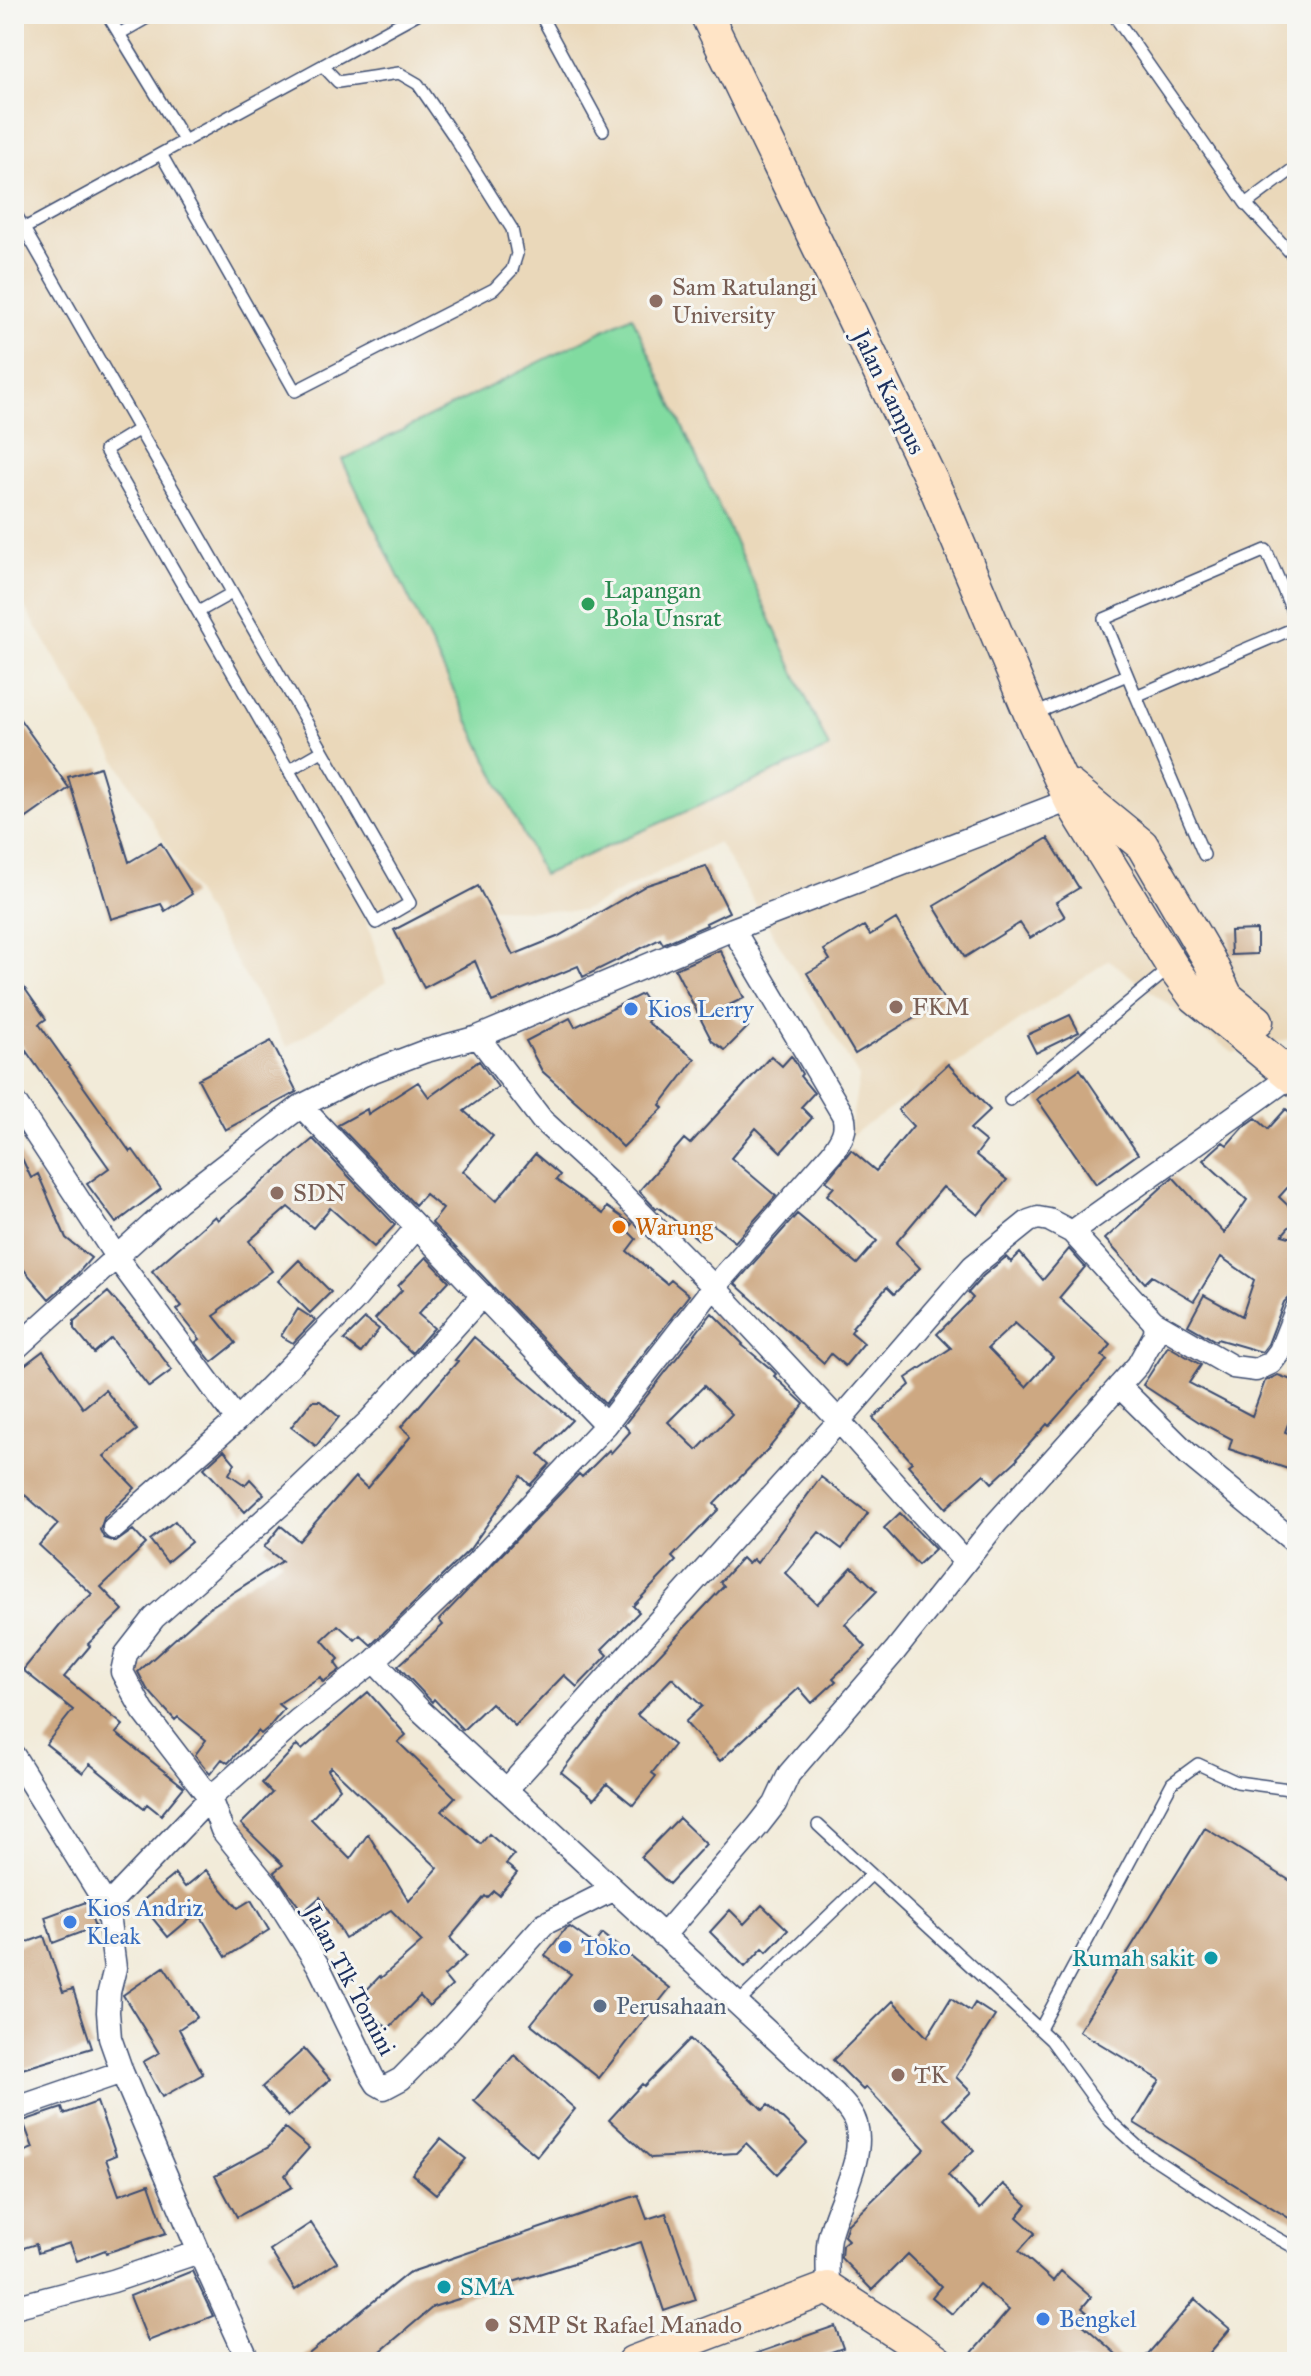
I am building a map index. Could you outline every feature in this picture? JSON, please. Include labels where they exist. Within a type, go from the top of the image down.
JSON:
[{"type":"street","name":"Jalan Kampus","points":[[706,14],[938,494],[1064,788],[1172,966],[1194,996],[1295,1070]]},
{"type":"street","name":"Jalan Kampus","points":[[1064,788],[1142,845],[1227,997],[1295,1070]]},
{"type":"street","points":[[14,1350],[178,1201],[301,1106],[387,1066],[423,1052],[478,1037],[1064,788]]},
{"type":"street","points":[[107,1906],[210,1798],[298,1720],[374,1661],[474,1565],[606,1425],[714,1287],[832,1153],[843,1135],[843,1115],[733,929]]},
{"type":"street","points":[[478,1037],[542,1120],[615,1187],[714,1287],[965,1562]]},
{"type":"street","points":[[1072,1232],[1295,1070]]},
{"type":"street","points":[[14,1101],[117,1258],[237,1420]]},
{"type":"street","points":[[301,1106],[606,1425]]},
{"type":"street","points":[[506,1790],[839,1421],[973,1266],[1029,1221],[1038,1218],[1049,1220],[1072,1232],[1153,1321],[1233,1367],[1256,1370],[1271,1363],[1280,1351],[1297,1308]]},
{"type":"street","points":[[114,1528],[237,1420],[354,1301],[417,1227]]},
{"type":"street","points":[[210,1798],[143,1711],[122,1672],[126,1654],[154,1618],[293,1494],[370,1420],[483,1295]]},
{"type":"street","points":[[663,1936],[757,1827],[775,1804],[789,1774],[895,1651],[997,1522],[1138,1365],[1154,1336],[1156,1328],[1153,1321]]},
{"type":"street","points":[[1119,1386],[1189,1455],[1297,1544]]},
{"type":"street","points":[[374,1661],[420,1710],[849,2110],[856,2123],[858,2141],[829,2240],[828,2288]]},
{"type":"street","points":[[14,1756],[107,1906],[115,1968],[109,1992],[110,2038],[199,2252],[249,2362]]},
{"type":"street","name":"Jalan Tlk Tomini","points":[[210,1798],[222,1830],[273,1893],[319,1967],[372,2076],[384,2088],[401,2079],[449,2030],[544,1924],[612,1890]]},
{"type":"street","points":[[14,2109],[122,2072]]},
{"type":"street","points":[[14,2307],[113,2281],[199,2252]]},
{"type":"street","points":[[633,2362],[828,2288]]},
{"type":"street","points":[[828,2288],[938,2362]]},
{"type":"lane","points":[[107,14],[185,142]]},
{"type":"lane","points":[[119,34],[154,14]]},
{"type":"lane","points":[[19,233],[417,14]]},
{"type":"lane","points":[[540,14],[603,130]]},
{"type":"lane","points":[[1113,14],[1246,204],[1297,260]]},
{"type":"lane","points":[[1293,14],[1297,19]]},
{"type":"lane","points":[[161,154],[295,391],[494,289],[512,270],[517,254],[512,229],[418,84],[399,73],[338,82],[323,66]]},
{"type":"lane","points":[[1246,204],[1297,166]]},
{"type":"lane","points":[[14,211],[19,233],[138,430],[410,903],[376,923],[105,450],[138,430]]},
{"type":"lane","points":[[1136,696],[1297,625],[1266,550],[1104,619],[1127,675],[1204,855]]},
{"type":"lane","points":[[198,612],[232,593]]},
{"type":"lane","points":[[1031,716],[1127,675]]},
{"type":"lane","points":[[289,770],[322,751]]},
{"type":"lane","points":[[1010,1100],[1172,966]]},
{"type":"lane","points":[[1040,2029],[1172,1783],[1198,1764],[1237,1782],[1289,1789],[1297,1785]]},
{"type":"lane","points":[[818,1825],[1051,2040],[1110,2121],[1138,2147],[1297,2249]]},
{"type":"lane","points":[[737,2004],[871,1875]]},
{"type":"shaded area","name":"Sam Ratulangi University","points":[[14,14],[1297,14],[1297,1037],[1233,1053],[1109,960],[849,1137],[859,1077],[718,842],[582,911],[362,906],[386,982],[287,1047],[14,589]]},
{"type":"green space","name":"Lapangan Bola Unsrat","points":[[632,316],[829,748],[543,875],[342,460]]},
{"type":"building","points":[[14,711],[69,788],[14,827]]},
{"type":"building","points":[[100,767],[129,862],[161,843],[192,894],[165,911],[161,904],[111,919],[68,777]]},
{"type":"building","points":[[1048,838],[1079,888],[1056,902],[1065,917],[1030,938],[1020,923],[965,957],[934,906]]},
{"type":"building","points":[[706,866],[729,912],[663,944],[660,939],[583,977],[578,966],[492,1002],[475,961],[424,988],[394,930],[478,886],[513,955],[557,937],[647,885]]},
{"type":"building","points":[[896,919],[944,1000],[855,1054],[807,973],[830,960],[824,950],[864,926],[870,935]]},
{"type":"building","points":[[1257,930],[1257,954],[1231,955],[1230,931]]},
{"type":"building","points":[[720,950],[744,998],[721,1009],[748,1027],[725,1050],[712,1041],[675,969]]},
{"type":"building","points":[[14,973],[46,1019],[39,1024],[130,1152],[133,1150],[161,1189],[116,1223],[87,1184],[109,1168],[14,1034]]},
{"type":"building","points":[[642,994],[654,1013],[647,1022],[695,1059],[660,1105],[663,1108],[623,1147],[542,1071],[526,1041],[570,1018],[575,1027]]},
{"type":"building","points":[[1070,1015],[1079,1032],[1036,1053],[1027,1035]]},
{"type":"building","points":[[271,1041],[297,1092],[225,1130],[198,1079]]},
{"type":"building","points":[[771,1056],[782,1066],[791,1056],[793,1058],[802,1074],[800,1076],[814,1093],[801,1107],[812,1118],[781,1152],[756,1128],[731,1158],[776,1196],[735,1242],[711,1223],[698,1239],[658,1207],[656,1209],[639,1191],[684,1139],[690,1144]]},
{"type":"building","points":[[479,1061],[498,1087],[464,1111],[493,1136],[463,1171],[496,1201],[535,1154],[560,1175],[556,1180],[603,1214],[607,1207],[632,1224],[627,1230],[636,1239],[627,1251],[667,1284],[671,1280],[689,1295],[605,1404],[432,1223],[443,1209],[425,1194],[415,1205],[338,1125],[367,1109],[368,1114],[418,1082],[429,1097]]},
{"type":"building","points":[[948,1064],[990,1110],[970,1129],[986,1142],[976,1155],[1007,1180],[978,1215],[943,1187],[896,1243],[920,1268],[894,1294],[887,1287],[852,1327],[851,1332],[864,1343],[845,1366],[831,1354],[824,1363],[735,1284],[797,1214],[857,1264],[877,1241],[827,1195],[834,1187],[826,1181],[851,1150],[876,1171],[913,1126],[898,1110]]},
{"type":"building","points":[[1080,1069],[1138,1154],[1096,1184],[1037,1099]]},
{"type":"building","points":[[1286,1109],[1297,1119],[1297,1177],[1279,1197],[1297,1214],[1282,1235],[1297,1239],[1297,1294],[1284,1302],[1262,1352],[1216,1341],[1188,1325],[1204,1295],[1242,1316],[1254,1280],[1221,1257],[1194,1301],[1152,1276],[1145,1283],[1105,1239],[1173,1177],[1224,1233],[1247,1200],[1203,1160],[1223,1142],[1227,1145],[1256,1118],[1268,1129]]},
{"type":"building","points":[[313,1139],[395,1225],[374,1247],[330,1208],[313,1228],[288,1207],[249,1241],[272,1271],[214,1316],[236,1343],[212,1362],[196,1342],[200,1339],[177,1310],[182,1306],[152,1271],[215,1216],[218,1220]]},
{"type":"building","points":[[14,1141],[31,1178],[38,1174],[66,1238],[91,1258],[49,1299],[14,1258]]},
{"type":"building","points":[[1069,1249],[1085,1267],[1059,1298],[1111,1345],[1102,1356],[1107,1360],[1049,1426],[1047,1424],[1018,1459],[992,1483],[984,1474],[946,1508],[908,1465],[912,1462],[873,1418],[910,1385],[906,1378],[951,1348],[937,1334],[973,1298],[968,1293],[983,1276],[1006,1257],[1011,1262],[1020,1253],[1043,1280]],"holes":[[[1015,1323],[1053,1357],[1026,1387],[988,1348]]]},
{"type":"building","points":[[426,1257],[449,1281],[418,1314],[434,1328],[412,1353],[375,1319],[402,1290],[398,1286]]},
{"type":"building","points":[[299,1260],[331,1292],[310,1313],[278,1281]]},
{"type":"building","points":[[108,1292],[172,1370],[149,1387],[111,1338],[94,1353],[74,1329],[74,1321]]},
{"type":"building","points":[[298,1309],[315,1320],[293,1343],[281,1336]]},
{"type":"building","points":[[712,1313],[804,1404],[769,1448],[714,1504],[719,1509],[672,1557],[676,1561],[633,1606],[639,1612],[602,1649],[608,1655],[577,1687],[564,1675],[515,1726],[491,1703],[463,1730],[398,1666],[443,1625],[439,1620],[579,1474],[582,1477],[609,1450],[611,1453],[630,1432],[624,1425]],"holes":[[[704,1386],[732,1414],[697,1450],[668,1422]]]},
{"type":"building","points":[[365,1319],[379,1329],[361,1353],[344,1340]]},
{"type":"building","points":[[474,1337],[572,1420],[539,1454],[550,1464],[530,1485],[521,1476],[470,1549],[371,1645],[360,1635],[355,1640],[338,1625],[322,1640],[339,1659],[335,1663],[340,1670],[323,1682],[320,1677],[278,1704],[284,1709],[270,1726],[261,1734],[258,1731],[228,1763],[222,1759],[210,1774],[195,1755],[206,1740],[178,1717],[175,1720],[147,1689],[138,1672],[209,1608],[282,1561],[264,1547],[281,1526],[299,1541],[355,1477],[367,1488],[411,1436],[401,1427],[458,1361],[455,1360]]},
{"type":"building","points":[[1168,1346],[1201,1365],[1189,1383],[1252,1416],[1265,1381],[1278,1375],[1297,1382],[1297,1400],[1285,1432],[1297,1436],[1297,1472],[1229,1449],[1232,1439],[1199,1422],[1143,1385]]},
{"type":"building","points":[[43,1351],[83,1408],[105,1390],[137,1430],[104,1456],[135,1488],[104,1518],[100,1530],[104,1538],[116,1542],[133,1530],[146,1544],[101,1587],[123,1610],[88,1644],[90,1646],[64,1677],[123,1725],[116,1733],[184,1787],[161,1815],[147,1804],[144,1808],[90,1764],[83,1773],[46,1744],[73,1710],[23,1670],[62,1622],[92,1594],[39,1545],[58,1524],[25,1495],[14,1503],[14,1373]]},
{"type":"building","points":[[312,1401],[320,1401],[339,1417],[316,1446],[291,1427]]},
{"type":"building","points":[[224,1450],[235,1463],[229,1474],[245,1485],[250,1479],[264,1494],[245,1512],[204,1468]]},
{"type":"building","points":[[821,1477],[868,1513],[842,1549],[819,1532],[785,1573],[817,1604],[852,1567],[877,1591],[845,1624],[866,1647],[812,1703],[799,1688],[720,1761],[685,1722],[702,1706],[672,1678],[637,1715],[674,1745],[652,1773],[656,1776],[633,1805],[607,1784],[594,1799],[561,1772],[622,1694],[724,1586],[720,1582],[742,1558],[748,1564],[753,1559],[757,1563]]},
{"type":"building","points":[[900,1513],[935,1549],[918,1565],[884,1528]]},
{"type":"building","points":[[175,1521],[191,1542],[167,1562],[150,1540]]},
{"type":"building","points":[[368,1692],[406,1735],[398,1742],[455,1797],[442,1811],[481,1844],[489,1834],[514,1855],[506,1864],[517,1873],[499,1895],[494,1891],[487,1898],[485,1896],[450,1938],[466,1956],[444,1976],[452,1986],[429,2006],[420,1996],[388,2029],[358,1999],[380,1976],[422,1942],[391,1910],[345,1938],[320,1897],[303,1912],[274,1872],[283,1865],[241,1824],[272,1793],[262,1783],[297,1745],[302,1750]],"holes":[[[331,1767],[438,1868],[409,1901],[368,1834],[350,1859],[311,1819],[340,1788],[328,1770]]]},
{"type":"building","points":[[679,1818],[706,1844],[669,1884],[641,1857]]},
{"type":"building","name":"Rumah sakit","points":[[1205,1828],[1297,1885],[1297,2223],[1134,2123],[1160,2080],[1079,2031]]},
{"type":"building","points":[[206,1870],[238,1908],[251,1900],[269,1930],[226,1957],[198,1912],[168,1937],[140,1903],[175,1874],[185,1887]]},
{"type":"building","name":"Kios Andriz Kleak","points":[[86,1902],[95,1927],[53,1943],[45,1917]]},
{"type":"building","points":[[762,1905],[788,1930],[767,1952],[763,1948],[745,1967],[710,1932],[730,1910],[744,1924]]},
{"type":"building","name":"Perusahaan","points":[[570,1927],[594,1944],[602,1934],[670,1988],[599,2078],[531,2024],[571,1974],[545,1956],[565,1929]]},
{"type":"building","points":[[44,1936],[63,1992],[73,1989],[92,2048],[19,2070],[14,2054],[14,1947]]},
{"type":"building","points":[[164,1967],[197,2017],[179,2029],[203,2074],[162,2097],[143,2062],[159,2053],[123,1995]]},
{"type":"building","points":[[951,1998],[970,2011],[975,2003],[995,2016],[956,2077],[971,2092],[944,2119],[974,2150],[948,2175],[980,2209],[1003,2184],[1027,2205],[1017,2217],[1035,2233],[1019,2251],[1053,2281],[1061,2271],[1091,2297],[1082,2308],[1089,2314],[1081,2323],[1125,2362],[964,2362],[1009,2310],[979,2284],[952,2314],[932,2297],[941,2286],[908,2254],[872,2290],[841,2258],[842,2245],[848,2240],[844,2236],[848,2224],[925,2149],[866,2087],[863,2090],[833,2060],[893,2001],[927,2037]]},
{"type":"building","points":[[690,2039],[763,2110],[768,2105],[807,2143],[777,2174],[746,2143],[736,2153],[651,2158],[609,2120]]},
{"type":"building","points":[[304,2049],[330,2079],[288,2117],[262,2087]]},
{"type":"building","points":[[514,2055],[575,2109],[537,2156],[474,2101]]},
{"type":"building","points":[[97,2102],[116,2155],[106,2159],[119,2195],[149,2184],[166,2233],[77,2261],[70,2243],[38,2253],[36,2244],[14,2251],[14,2156],[33,2148],[23,2121],[62,2108],[64,2114]]},
{"type":"building","points":[[285,2128],[309,2148],[285,2175],[292,2187],[237,2217],[215,2176],[269,2147]]},
{"type":"building","points":[[441,2139],[466,2159],[436,2194],[412,2174]]},
{"type":"building","name":"SMA","points":[[638,2195],[647,2219],[666,2213],[696,2300],[664,2311],[641,2242],[433,2307],[368,2362],[299,2362],[408,2273]]},
{"type":"building","points":[[311,2223],[337,2262],[295,2290],[270,2250]]},
{"type":"building","points":[[192,2271],[213,2316],[148,2341],[130,2296]]},
{"type":"building","points":[[1195,2299],[1230,2329],[1202,2362],[1141,2362]]},
{"type":"building","points":[[835,2326],[843,2348],[802,2362],[740,2362],[740,2359]]},
{"type":"place","name":"Sam Ratulangi University","points":[[656,301]]},
{"type":"place","name":"Lapangan Bola Unsrat","points":[[588,604]]},
{"type":"place","name":"FKM","points":[[896,1007]]},
{"type":"place","name":"Kios Lerry","points":[[631,1009]]},
{"type":"place","name":"SDN","points":[[277,1193]]},
{"type":"place","name":"Warung","points":[[619,1227]]},
{"type":"place","name":"Kios Andriz Kleak","points":[[70,1922]]},
{"type":"place","name":"Toko","points":[[565,1947]]},
{"type":"place","name":"Rumah sakit","points":[[1211,1958]]},
{"type":"place","name":"Perusahaan","points":[[600,2006]]},
{"type":"place","name":"TK","points":[[898,2075]]},
{"type":"place","name":"SMA","points":[[444,2287]]},
{"type":"place","name":"Bengkel","points":[[1043,2319]]},
{"type":"place","name":"SMP St Rafael Manado","points":[[492,2325]]}]
